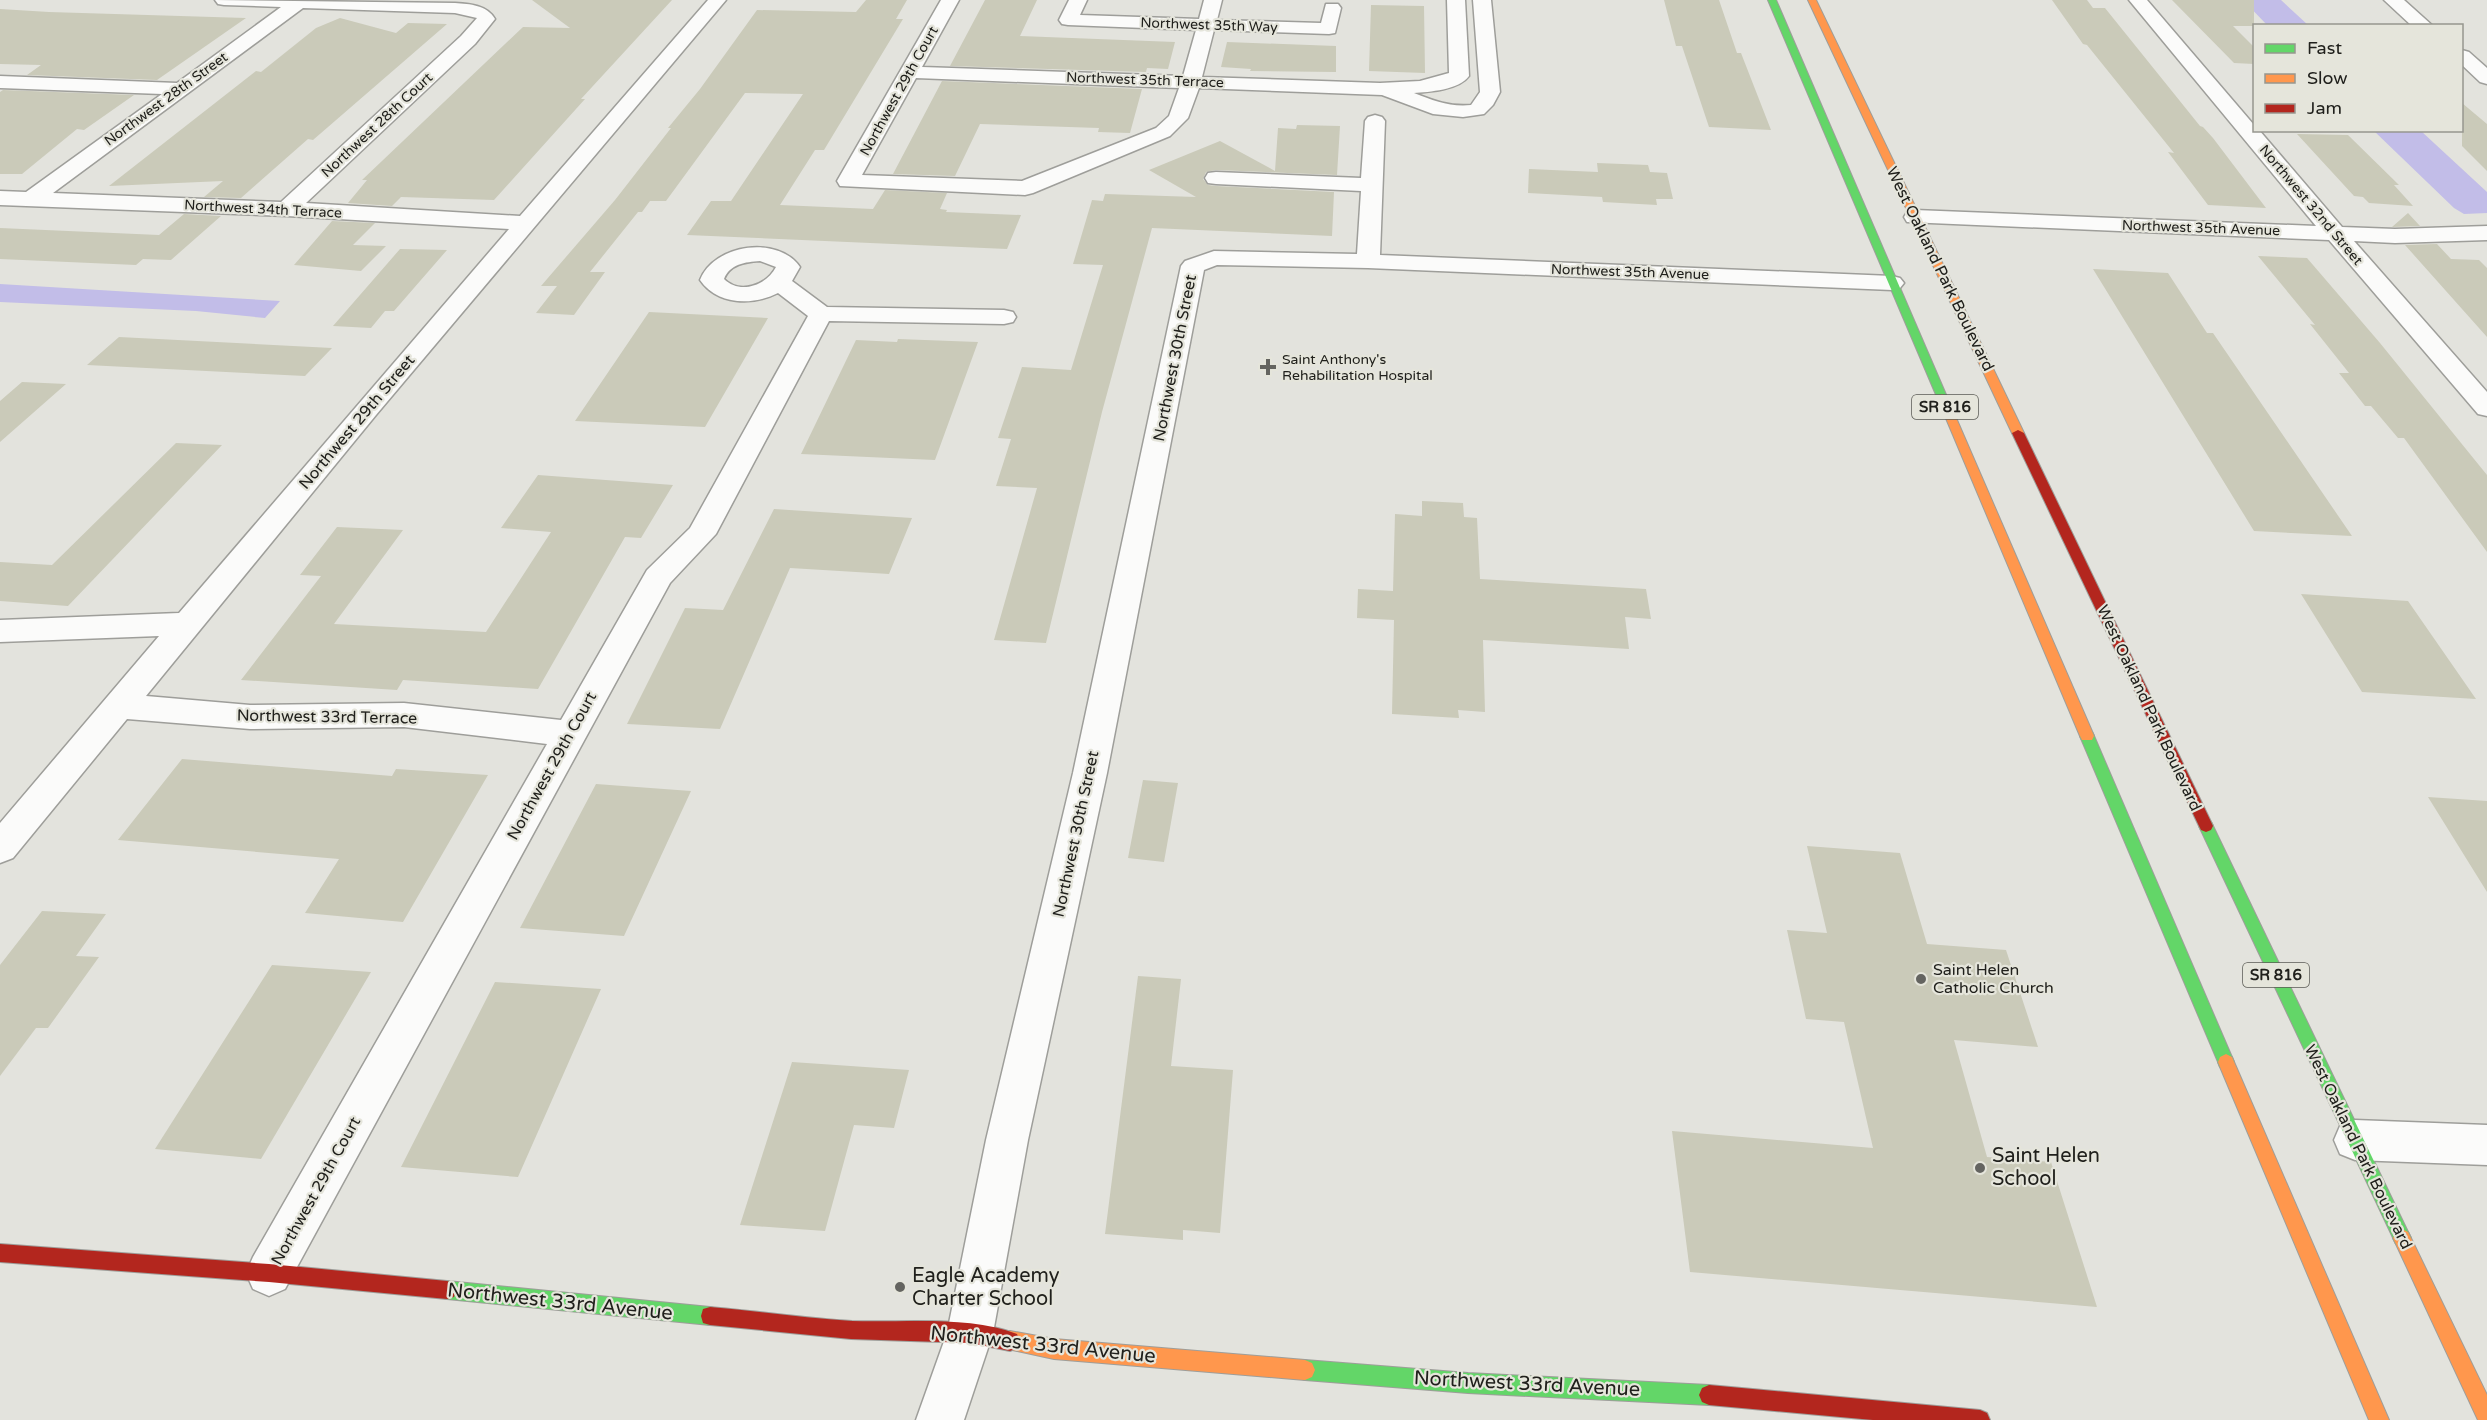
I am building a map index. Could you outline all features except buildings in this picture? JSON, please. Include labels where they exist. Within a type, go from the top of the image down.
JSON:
[{"type":"main road","name":"SR 816","points":[[1772,0],[2379,1420]]},
{"type":"main road","name":"West Oakland Park Boulevard","points":[[1812,0],[2487,1417]]},
{"type":"main road","points":[[1847,178],[1867,189]]},
{"type":"main road","points":[[1893,206],[1915,217]]},
{"type":"main road","name":"Northwest 33rd Avenue","points":[[0,1253],[269,1273],[851,1330],[970,1333],[1054,1349],[1468,1383],[1704,1395],[1980,1420]]},
{"type":"street","points":[[224,0],[301,1]]},
{"type":"street","name":"Northwest 29th Street","points":[[0,848],[367,409],[717,0]]},
{"type":"street","name":"Northwest 29th Court","points":[[950,0],[848,181],[1025,188],[1163,132],[1178,118],[1191,82]]},
{"type":"street","name":"Northwest 35th Way","points":[[1078,0],[1068,21],[1329,29],[1332,8]]},
{"type":"street","points":[[1191,82],[1213,0]]},
{"type":"street","points":[[1456,0],[1461,83],[1490,92]]},
{"type":"street","points":[[1380,89],[1406,96],[1432,109],[1463,112],[1477,110],[1490,92],[1482,0]]},
{"type":"street","name":"Northwest 32nd Street","points":[[2138,0],[2335,234],[2487,408]]},
{"type":"street","points":[[2393,0],[2422,24]]},
{"type":"street","name":"Northwest 28th Court","points":[[287,209],[468,40],[486,19],[484,15],[472,10],[301,1]]},
{"type":"street","name":"Northwest 28th Street","points":[[31,199],[301,1]]},
{"type":"street","points":[[2463,58],[2487,78]]},
{"type":"street","name":"Northwest 35th Terrace","points":[[910,72],[1380,89]]},
{"type":"street","points":[[1380,89],[1421,87],[1447,82],[1459,76]]},
{"type":"street","points":[[0,82],[180,88]]},
{"type":"street","points":[[1368,261],[1375,121]]},
{"type":"street","points":[[1216,178],[1371,185]]},
{"type":"street","name":"Northwest 34th Terrace","points":[[0,198],[287,209],[526,223]]},
{"type":"street","name":"Northwest 35th Avenue","points":[[1915,217],[2396,236],[2487,233]]},
{"type":"street","name":"Northwest 35th Avenue","points":[[1214,258],[1368,261],[1892,283]]},
{"type":"street","name":"Northwest 30th Street","points":[[940,1420],[970,1333],[1007,1140],[1090,773],[1193,266],[1214,258]]},
{"type":"street","points":[[779,282],[821,314],[1004,317]]},
{"type":"street","name":"Northwest 29th Court","points":[[269,1273],[658,577],[701,534],[821,314]]},
{"type":"street","points":[[0,631],[188,624]]},
{"type":"street","name":"Northwest 33rd Terrace","points":[[120,706],[250,717],[404,716],[570,734]]},
{"type":"street","points":[[2355,1140],[2487,1146]]},
{"type":"shaded area","points":[[2243,0],[2281,0],[2307,24],[2266,24]]},
{"type":"shaded area","points":[[2375,132],[2422,132],[2487,192],[2487,213],[2464,214],[2454,208]]},
{"type":"shaded area","points":[[0,284],[280,301],[265,318],[196,311],[0,302]]},
{"type":"traffic: fast","points":[[1772,0],[1942,397]]},
{"type":"traffic: fast","points":[[2087,736],[2226,1062]]},
{"type":"traffic: fast","points":[[2206,826],[2402,1238]]},
{"type":"traffic: fast","points":[[447,1290],[710,1316]]},
{"type":"traffic: fast","points":[[1305,1370],[1468,1383],[1709,1395]]},
{"type":"traffic: slow","points":[[1812,0],[2018,433]]},
{"type":"traffic: slow","points":[[1942,397],[2087,736]]},
{"type":"traffic: slow","points":[[2226,1062],[2379,1420]]},
{"type":"traffic: slow","points":[[2402,1238],[2487,1417]]},
{"type":"traffic: slow","points":[[1010,1341],[1054,1349],[1305,1370]]},
{"type":"traffic: jam","points":[[2018,433],[2206,826]]},
{"type":"traffic: jam","points":[[0,1253],[269,1273],[447,1290]]},
{"type":"traffic: jam","points":[[710,1316],[851,1330],[970,1333],[1010,1341]]},
{"type":"traffic: jam","points":[[1709,1395],[1980,1420]]},
{"type":"place","name":"Saint Anthony's Rehabilitation Hospital","points":[[1268,367]]},
{"type":"place","name":"Saint Helen Catholic Church","points":[[1921,979]]},
{"type":"place","name":"Saint Helen School","points":[[1980,1168]]},
{"type":"place","name":"Eagle Academy Charter School","points":[[900,1287]]}]
